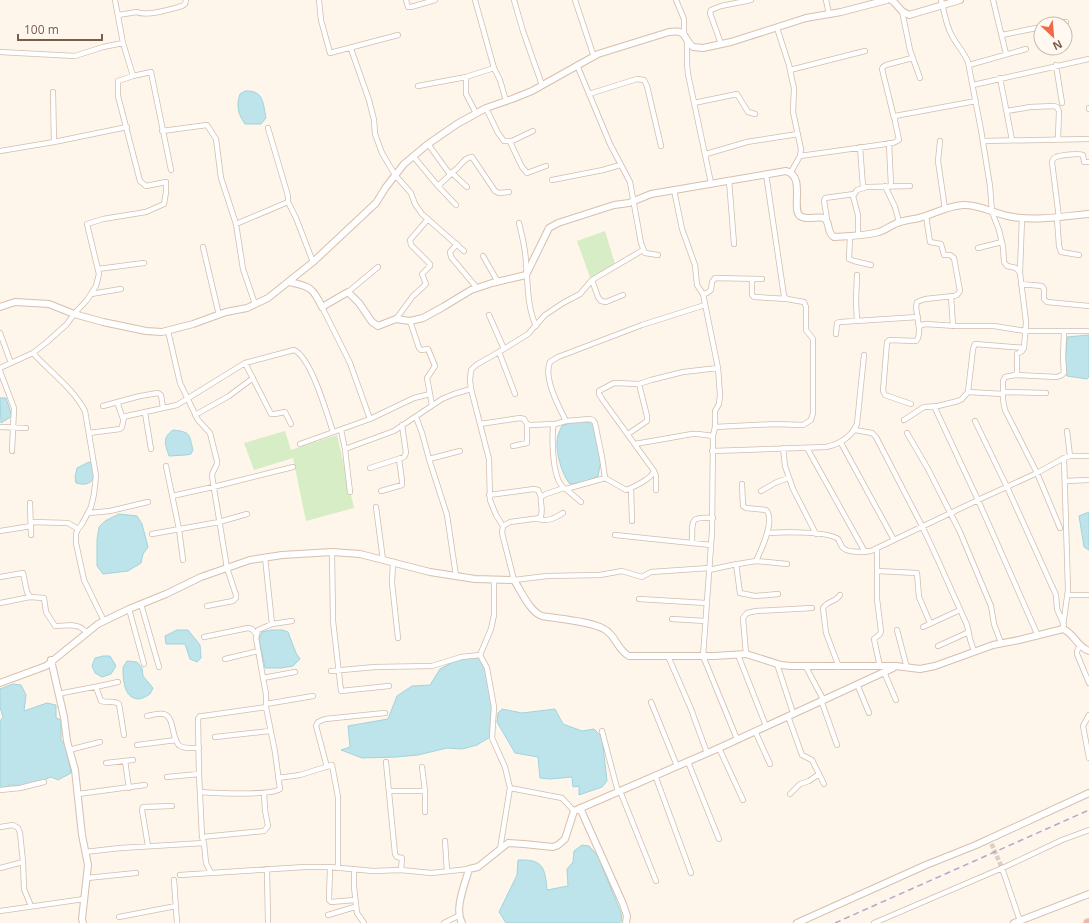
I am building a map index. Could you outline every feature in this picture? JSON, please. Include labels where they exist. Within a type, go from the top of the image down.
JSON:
[{"type":"street","points":[[115,0],[123,43],[133,76]]},
{"type":"street","points":[[118,15],[137,12],[152,13],[182,6],[185,4],[186,0]]},
{"type":"street","points":[[319,0],[321,20],[330,53],[398,35]]},
{"type":"street","points":[[406,0],[408,7],[411,7],[435,0]]},
{"type":"street","points":[[475,0],[494,68],[500,80],[506,101]]},
{"type":"street","points":[[514,0],[523,32],[542,85]]},
{"type":"street","points":[[575,0],[594,56]]},
{"type":"street","points":[[676,0],[684,19],[687,64],[711,183]]},
{"type":"street","points":[[721,44],[710,10],[721,6],[751,0]]},
{"type":"street","points":[[826,0],[830,14]]},
{"type":"street","points":[[0,307],[15,302],[49,304],[68,310],[74,314],[103,322],[146,331],[162,332],[247,308],[268,298],[313,262],[376,203],[404,164],[428,144],[476,113],[542,85],[594,56],[669,32],[677,31],[682,32],[690,45],[696,48],[721,44],[744,39],[806,18],[830,14],[887,0]]},
{"type":"street","points":[[891,0],[893,0],[902,11],[909,15],[942,3],[960,0]]},
{"type":"street","points":[[993,0],[1006,54]]},
{"type":"street","points":[[942,3],[949,29],[955,41],[966,56],[983,141],[990,186],[992,212],[1000,230],[1005,265],[1016,268],[1020,273]]},
{"type":"street","points":[[902,11],[912,58],[920,78]]},
{"type":"street","points":[[777,28],[794,88],[793,112],[800,149],[800,156],[791,172]]},
{"type":"street","points":[[1002,35],[1033,29]]},
{"type":"street","points":[[0,52],[75,56],[123,43]]},
{"type":"street","points":[[351,48],[369,100],[378,145],[395,175],[408,190],[418,209],[464,251]]},
{"type":"street","points":[[968,65],[1026,49]]},
{"type":"street","points":[[790,70],[865,51]]},
{"type":"street","points":[[800,156],[898,141],[882,69],[883,66],[912,58]]},
{"type":"street","points":[[972,85],[1089,59]]},
{"type":"street","points":[[577,65],[610,144],[630,182],[643,250],[648,254],[658,255]]},
{"type":"street","points":[[1056,66],[1062,103]]},
{"type":"street","points":[[418,86],[466,76],[494,68]]},
{"type":"street","points":[[12,451],[14,408],[0,370],[33,353],[67,324],[74,314],[88,300],[96,286],[99,274],[87,224],[103,219],[146,212],[164,204],[166,182],[146,186],[140,181],[118,96],[118,81],[151,72],[171,170]]},
{"type":"street","points":[[466,76],[466,92],[476,113]]},
{"type":"street","points":[[1000,78],[1012,140]]},
{"type":"street","points":[[589,94],[637,80],[644,80],[647,86],[661,146]]},
{"type":"street","points":[[53,92],[54,142]]},
{"type":"street","points":[[694,103],[738,94],[748,112],[755,114]]},
{"type":"street","points":[[894,118],[897,115],[976,101]]},
{"type":"street","points":[[1007,111],[1030,107],[1057,107],[1059,111],[1058,139]]},
{"type":"street","points":[[486,108],[501,139],[504,142],[510,142],[533,131]]},
{"type":"street","points":[[162,131],[207,125],[216,139],[221,178],[236,224],[243,269],[255,304]]},
{"type":"street","points":[[0,151],[54,142],[126,127]]},
{"type":"street","points":[[268,128],[288,196],[288,202],[296,218],[313,262]]},
{"type":"street","points":[[706,154],[747,142],[798,134]]},
{"type":"street","points":[[983,141],[1089,139]]},
{"type":"street","points":[[940,141],[938,161],[945,209]]},
{"type":"street","points":[[510,142],[522,167],[527,173],[546,166]]},
{"type":"street","points":[[889,143],[891,186]]},
{"type":"street","points":[[428,144],[446,170],[449,173],[452,173],[467,187]]},
{"type":"street","points":[[860,147],[863,187]]},
{"type":"street","points":[[1079,255],[1061,252],[1052,162],[1057,157],[1079,153],[1083,155],[1084,162],[1089,162]]},
{"type":"street","points":[[413,156],[456,205]]},
{"type":"street","points":[[438,186],[466,158],[472,156],[495,191],[499,193],[509,192]]},
{"type":"street","points":[[552,180],[603,170],[620,165]]},
{"type":"street","points":[[396,318],[410,321],[430,314],[477,288],[526,275],[549,228],[558,223],[614,205],[629,203],[651,194],[786,171],[791,172],[795,177],[799,216],[802,218],[821,217],[827,220]]},
{"type":"street","points":[[766,174],[783,293],[787,300]]},
{"type":"street","points":[[729,180],[734,244]]},
{"type":"street","points":[[885,186],[895,207],[898,222]]},
{"type":"street","points":[[858,236],[858,215],[853,198],[857,190],[863,187],[910,186]]},
{"type":"street","points":[[674,190],[682,229],[694,265],[695,279],[703,294],[718,368],[720,400],[715,411],[712,451],[713,518],[704,621],[703,656],[737,739]]},
{"type":"street","points":[[854,194],[825,198],[824,201],[831,236],[858,236],[880,232],[898,222],[926,216],[961,205],[971,205],[992,212],[1022,218],[1058,218],[1089,214]]},
{"type":"street","points":[[236,224],[288,202]]},
{"type":"street","points":[[911,404],[885,395],[882,391],[887,342],[889,340],[916,341],[918,339],[919,328],[916,304],[921,300],[957,295],[960,291],[954,258],[950,255],[944,255],[940,244],[930,242],[926,216]]},
{"type":"street","points":[[1015,375],[1017,373],[1017,354],[1024,348],[1025,331],[1025,314],[1020,273],[1022,218]]},
{"type":"street","points":[[348,292],[359,303],[372,322],[378,326],[396,318],[413,296],[426,284],[422,274],[430,264],[411,245],[410,240],[428,219]]},
{"type":"street","points":[[519,223],[526,263],[530,307],[536,326]]},
{"type":"street","points":[[850,236],[849,259],[871,265]]},
{"type":"street","points":[[978,248],[1002,242]]},
{"type":"street","points":[[457,244],[451,250],[451,257],[477,288]]},
{"type":"street","points":[[203,248],[219,315]]},
{"type":"street","points":[[643,250],[592,280],[580,294],[554,308],[545,315],[528,334],[473,367],[470,374],[471,389],[489,459],[490,495],[492,506],[503,526],[502,533],[514,580],[532,610],[537,614],[583,622],[605,629],[614,639],[622,652],[629,656],[703,656],[746,654],[777,664],[791,666],[882,670]]},
{"type":"street","points":[[482,256],[498,282]]},
{"type":"street","points":[[98,269],[144,263]]},
{"type":"street","points":[[322,307],[348,292],[378,267]]},
{"type":"street","points":[[857,275],[857,321]]},
{"type":"street","points":[[703,294],[711,290],[712,282],[715,278],[762,279]]},
{"type":"street","points":[[715,427],[775,424],[803,426],[811,420],[813,413],[813,339],[806,330],[806,307],[804,302],[754,297],[752,295],[752,279]]},
{"type":"street","points":[[592,280],[601,301],[606,302],[623,295]]},
{"type":"street","points":[[289,282],[311,288],[350,363],[370,419]]},
{"type":"street","points":[[1021,284],[1042,286],[1044,289],[1044,299],[1047,302],[1089,306]]},
{"type":"street","points":[[91,294],[121,289]]},
{"type":"street","points":[[951,296],[953,326]]},
{"type":"street","points":[[566,421],[552,391],[549,365],[553,359],[642,325],[705,305]]},
{"type":"street","points":[[489,315],[504,349]]},
{"type":"street","points":[[836,334],[837,323],[918,318]]},
{"type":"street","points":[[410,321],[419,348],[421,350],[428,349],[435,366],[427,378],[432,405]]},
{"type":"street","points":[[919,328],[921,325],[926,324],[953,326],[994,326],[1025,331],[1089,331]]},
{"type":"street","points":[[168,331],[177,372],[187,399],[200,423],[206,427],[210,433],[218,464],[212,474],[213,487],[227,568],[236,598],[233,601],[206,606]]},
{"type":"street","points":[[1060,528],[1037,473],[1005,410],[1003,393],[1004,378],[1007,376],[1057,377],[1064,373],[1064,332]]},
{"type":"street","points":[[0,336],[11,363]]},
{"type":"street","points":[[904,420],[920,408],[962,399],[968,392],[972,349],[975,344],[1024,348]]},
{"type":"street","points":[[123,419],[127,416],[177,405],[245,363],[289,350],[294,350],[298,351],[301,355],[314,378],[333,432]]},
{"type":"street","points":[[499,352],[515,394]]},
{"type":"street","points":[[33,353],[68,387],[85,411],[96,476],[94,494],[89,513],[78,529],[76,534],[76,543],[84,580],[104,621]]},
{"type":"street","points":[[712,451],[826,447],[841,443],[855,430],[864,355]]},
{"type":"street","points":[[245,363],[272,414],[285,412],[291,424]]},
{"type":"street","points":[[656,490],[656,476],[654,470],[602,399],[599,391],[618,382],[639,384],[684,372],[718,368]]},
{"type":"street","points":[[196,415],[229,396],[253,378]]},
{"type":"street","points":[[628,434],[647,421],[639,384]]},
{"type":"street","points":[[345,449],[380,437],[402,426],[432,405],[454,394],[471,389]]},
{"type":"street","points":[[968,392],[1046,393]]},
{"type":"street","points":[[103,406],[140,396],[158,393],[161,396],[162,408]]},
{"type":"street","points":[[300,444],[370,419],[414,398],[430,394]]},
{"type":"street","points":[[89,433],[120,429],[122,427],[123,419],[117,402]]},
{"type":"street","points":[[934,406],[978,500],[1038,636]]},
{"type":"street","points":[[145,413],[151,449]]},
{"type":"street","points":[[416,417],[447,515],[456,576]]},
{"type":"street","points":[[480,424],[520,418],[524,419],[527,424],[527,443],[513,446]]},
{"type":"street","points":[[527,424],[555,424],[566,421],[593,420],[595,423],[602,457],[604,478]]},
{"type":"street","points":[[975,421],[1056,595],[1056,609],[1063,627],[1071,634],[1080,646],[1089,651]]},
{"type":"street","points":[[555,424],[552,432],[557,477],[561,486],[581,502]]},
{"type":"street","points":[[370,468],[404,457],[406,453],[402,426]]},
{"type":"street","points":[[0,427],[26,428]]},
{"type":"street","points":[[340,430],[345,449],[350,492]]},
{"type":"street","points":[[855,430],[872,433],[876,437],[922,526],[967,625],[974,651]]},
{"type":"street","points":[[1067,431],[1070,456]]},
{"type":"street","points":[[906,433],[928,469],[951,513],[991,606],[994,624],[1001,643]]},
{"type":"street","points":[[635,444],[692,434],[713,436]]},
{"type":"street","points":[[841,443],[894,540]]},
{"type":"street","points":[[783,448],[789,478],[816,534]]},
{"type":"street","points":[[807,448],[865,552]]},
{"type":"street","points":[[429,459],[460,451]]},
{"type":"street","points":[[768,533],[798,532],[836,537],[846,550],[865,552],[877,549],[922,526],[1037,473],[1064,458],[1070,456],[1089,456]]},
{"type":"street","points":[[1063,627],[1068,595],[1064,458]]},
{"type":"street","points":[[381,491],[402,485],[399,459]]},
{"type":"street","points":[[166,466],[179,529],[183,560]]},
{"type":"street","points":[[172,496],[293,466]]},
{"type":"street","points":[[541,497],[546,494],[604,478],[625,490],[652,475],[654,470]]},
{"type":"street","points":[[760,491],[777,482],[789,478]]},
{"type":"street","points":[[1065,481],[1089,480]]},
{"type":"street","points":[[742,484],[743,506],[746,508],[766,510],[768,512],[768,533],[756,561]]},
{"type":"street","points":[[631,488],[632,520]]},
{"type":"street","points":[[490,495],[534,489],[538,490],[541,497],[540,503],[542,514],[539,519]]},
{"type":"street","points":[[89,513],[110,511],[148,502]]},
{"type":"street","points":[[30,503],[31,535]]},
{"type":"street","points":[[376,507],[383,560]]},
{"type":"street","points":[[503,526],[510,522],[556,518],[563,513]]},
{"type":"street","points":[[152,534],[218,522],[247,514]]},
{"type":"street","points":[[692,543],[694,519],[700,517],[713,518]]},
{"type":"street","points":[[0,531],[31,524],[68,523],[78,529]]},
{"type":"street","points":[[615,535],[711,545]]},
{"type":"street","points":[[877,549],[877,599],[881,631],[880,634],[874,639],[882,670],[896,700]]},
{"type":"street","points":[[332,552],[333,621],[341,691],[389,686]]},
{"type":"street","points":[[0,683],[46,666],[51,660],[88,632],[104,621],[128,609],[166,594],[201,577],[250,560],[265,557],[332,552],[360,554],[430,572],[494,580],[514,580],[547,576],[600,575],[622,572],[642,577],[651,572],[709,569],[756,561],[787,564]]},
{"type":"street","points":[[265,557],[272,624]]},
{"type":"street","points":[[393,562],[393,590],[398,638]]},
{"type":"street","points":[[736,564],[740,593],[755,596],[778,594]]},
{"type":"street","points":[[877,571],[917,573],[919,597],[930,623]]},
{"type":"street","points":[[0,577],[24,573],[27,592],[30,597]]},
{"type":"street","points":[[480,655],[491,629],[494,580]]},
{"type":"street","points":[[839,667],[826,633],[823,608],[827,603],[836,600],[840,595]]},
{"type":"street","points":[[1068,595],[1089,595]]},
{"type":"street","points":[[0,602],[30,597],[44,598],[46,612],[55,626],[78,625],[83,627],[88,632]]},
{"type":"street","points":[[639,599],[706,603]]},
{"type":"street","points":[[141,604],[159,668]]},
{"type":"street","points":[[746,654],[744,618],[747,613],[756,611],[812,608]]},
{"type":"street","points":[[128,609],[144,664]]},
{"type":"street","points":[[923,627],[960,610]]},
{"type":"street","points":[[672,618],[704,621]]},
{"type":"street","points":[[256,634],[258,630],[272,624],[292,621]]},
{"type":"street","points":[[180,875],[306,867],[330,867],[354,870],[401,870],[431,873],[478,867],[508,844],[553,847],[566,839],[577,810],[719,748],[857,684],[882,670],[896,666],[920,669],[928,668],[974,651],[1001,643],[1038,636],[1063,627]]},
{"type":"street","points":[[200,792],[264,792],[278,791],[280,787],[275,752],[270,732],[266,694],[256,634],[252,629],[248,628],[204,637]]},
{"type":"street","points":[[897,630],[907,668]]},
{"type":"street","points":[[938,646],[969,632]]},
{"type":"street","points":[[1080,646],[1076,651],[1089,683]]},
{"type":"street","points":[[225,659],[258,650]]},
{"type":"street","points":[[331,670],[375,667],[432,666],[461,657],[480,655]]},
{"type":"street","points":[[480,655],[487,668],[494,707],[492,738],[504,767],[510,788],[500,849]]},
{"type":"street","points":[[738,655],[766,726]]},
{"type":"street","points":[[668,656],[691,709],[707,753]]},
{"type":"street","points":[[51,660],[69,750],[75,770],[82,836],[88,865],[82,919],[83,923]]},
{"type":"street","points":[[777,664],[802,755],[812,760],[824,784]]},
{"type":"street","points":[[806,667],[822,700],[836,745]]},
{"type":"street","points":[[263,678],[295,672]]},
{"type":"street","points":[[59,694],[118,682]]},
{"type":"street","points":[[857,684],[869,713]]},
{"type":"street","points":[[96,687],[101,701],[117,702],[119,704],[124,735]]},
{"type":"street","points":[[211,873],[206,863],[202,837],[198,718],[200,716],[313,696]]},
{"type":"street","points":[[651,702],[677,766]]},
{"type":"street","points":[[327,767],[316,726],[318,722],[325,719],[384,713]]},
{"type":"street","points":[[147,716],[164,714],[168,716],[176,740],[180,746],[184,748],[199,748]]},
{"type":"street","points":[[1089,716],[1083,726],[1089,758]]},
{"type":"street","points":[[602,731],[619,792],[656,881]]},
{"type":"street","points":[[754,731],[770,764]]},
{"type":"street","points":[[215,737],[270,732]]},
{"type":"street","points":[[137,745],[176,740]]},
{"type":"street","points":[[69,750],[100,742]]},
{"type":"street","points":[[719,748],[743,800]]},
{"type":"street","points":[[106,763],[133,760]]},
{"type":"street","points":[[125,761],[129,788]]},
{"type":"street","points":[[386,762],[395,854],[397,857],[402,858],[401,870]]},
{"type":"street","points":[[688,762],[719,839]]},
{"type":"street","points":[[278,778],[300,775],[332,765],[338,797],[338,868]]},
{"type":"street","points":[[422,767],[425,791],[425,812]]},
{"type":"street","points":[[167,777],[199,774]]},
{"type":"street","points":[[790,794],[800,784],[808,782],[819,774]]},
{"type":"street","points":[[655,775],[691,873]]},
{"type":"street","points":[[0,790],[20,788],[44,782]]},
{"type":"street","points":[[78,794],[145,786]]},
{"type":"street","points":[[510,788],[562,798],[577,810],[623,904],[627,916],[626,923]]},
{"type":"street","points":[[389,790],[425,791]]},
{"type":"street","points":[[202,837],[264,831],[268,826],[264,792]]},
{"type":"street","points":[[796,923],[926,865],[976,845],[1089,793]]},
{"type":"street","points":[[148,846],[142,810],[143,807],[172,806]]},
{"type":"street","points":[[0,827],[13,825],[18,828],[20,833],[24,889],[31,906]]},
{"type":"street","points":[[874,923],[880,922],[1062,840],[1089,830]]},
{"type":"street","points":[[445,840],[447,871]]},
{"type":"street","points":[[85,852],[148,846],[204,843]]},
{"type":"street","points":[[0,868],[23,862]]},
{"type":"street","points":[[330,867],[329,900],[331,902],[355,900]]},
{"type":"street","points":[[1002,868],[1017,922],[1089,894]]},
{"type":"street","points":[[267,869],[268,923]]},
{"type":"street","points":[[462,923],[458,916],[459,906],[469,869]]},
{"type":"street","points":[[354,870],[355,907],[358,915],[364,923]]},
{"type":"street","points":[[87,878],[136,873]]},
{"type":"street","points":[[174,880],[177,923]]},
{"type":"street","points":[[0,911],[84,899]]},
{"type":"street","points":[[119,917],[176,906]]},
{"type":"street","points":[[328,915],[355,907]]},
{"type":"street","points":[[444,923],[458,916]]},
{"type":"green space","points":[[605,231],[616,267],[591,280],[577,241]]},
{"type":"green space","points":[[285,431],[291,450],[337,435],[354,508],[306,521],[293,458],[254,470],[244,443]]},
{"type":"water","points":[[245,91],[256,93],[262,98],[266,118],[261,124],[245,124],[241,117],[238,110],[239,98],[240,94]]},
{"type":"water","points":[[1089,335],[1089,377],[1087,379],[1067,376],[1065,367],[1067,337]]},
{"type":"water","points":[[0,398],[6,398],[12,416],[1,423]]},
{"type":"water","points":[[574,421],[584,421],[594,426],[596,429],[601,461],[598,476],[586,482],[570,484],[564,475],[560,464],[557,452],[557,441],[562,426]]},
{"type":"water","points":[[173,430],[186,433],[190,437],[193,450],[191,454],[169,456],[165,442],[167,436]]},
{"type":"water","points":[[89,462],[93,464],[94,478],[86,484],[76,483],[75,477],[77,468]]},
{"type":"water","points":[[1089,512],[1089,550],[1084,547],[1079,516]]},
{"type":"water","points":[[119,514],[137,516],[142,524],[148,547],[143,554],[141,563],[128,571],[103,574],[97,566],[97,540],[99,527],[105,521]]},
{"type":"water","points":[[177,630],[188,630],[200,645],[201,658],[197,662],[190,659],[185,644],[166,644],[165,636]]},
{"type":"water","points":[[282,630],[288,632],[296,653],[300,659],[293,666],[265,668],[259,639],[262,632]]},
{"type":"water","points":[[110,656],[116,666],[111,674],[102,677],[95,673],[92,666],[95,658]]},
{"type":"water","points":[[471,656],[482,658],[487,678],[492,707],[492,727],[490,737],[477,745],[462,749],[447,748],[418,755],[396,757],[362,758],[341,750],[350,747],[348,726],[388,719],[397,696],[412,686],[430,685],[440,669],[453,662]]},
{"type":"water","points":[[127,661],[137,662],[142,668],[143,676],[153,688],[150,694],[143,698],[133,698],[127,691],[123,676],[123,667]]},
{"type":"water","points":[[13,684],[21,685],[26,695],[24,711],[47,703],[56,705],[56,718],[61,720],[61,740],[66,746],[71,773],[58,780],[51,777],[28,786],[9,785],[5,789],[0,790],[0,721],[3,717],[0,707],[0,689]]},
{"type":"water","points":[[502,709],[522,713],[555,709],[563,724],[582,731],[594,729],[602,737],[607,781],[602,787],[579,795],[579,786],[573,787],[572,777],[550,779],[540,778],[538,757],[515,753],[497,722],[498,713]]},
{"type":"water","points":[[582,845],[589,846],[598,856],[621,913],[622,921],[619,923],[506,923],[499,912],[517,875],[518,860],[533,861],[541,866],[544,870],[547,890],[568,886],[567,869],[573,862],[574,851]]},
{"type":"tunnel","points":[[989,838],[1002,868]]},
{"type":"railway","points":[[835,923],[1089,810]]}]
